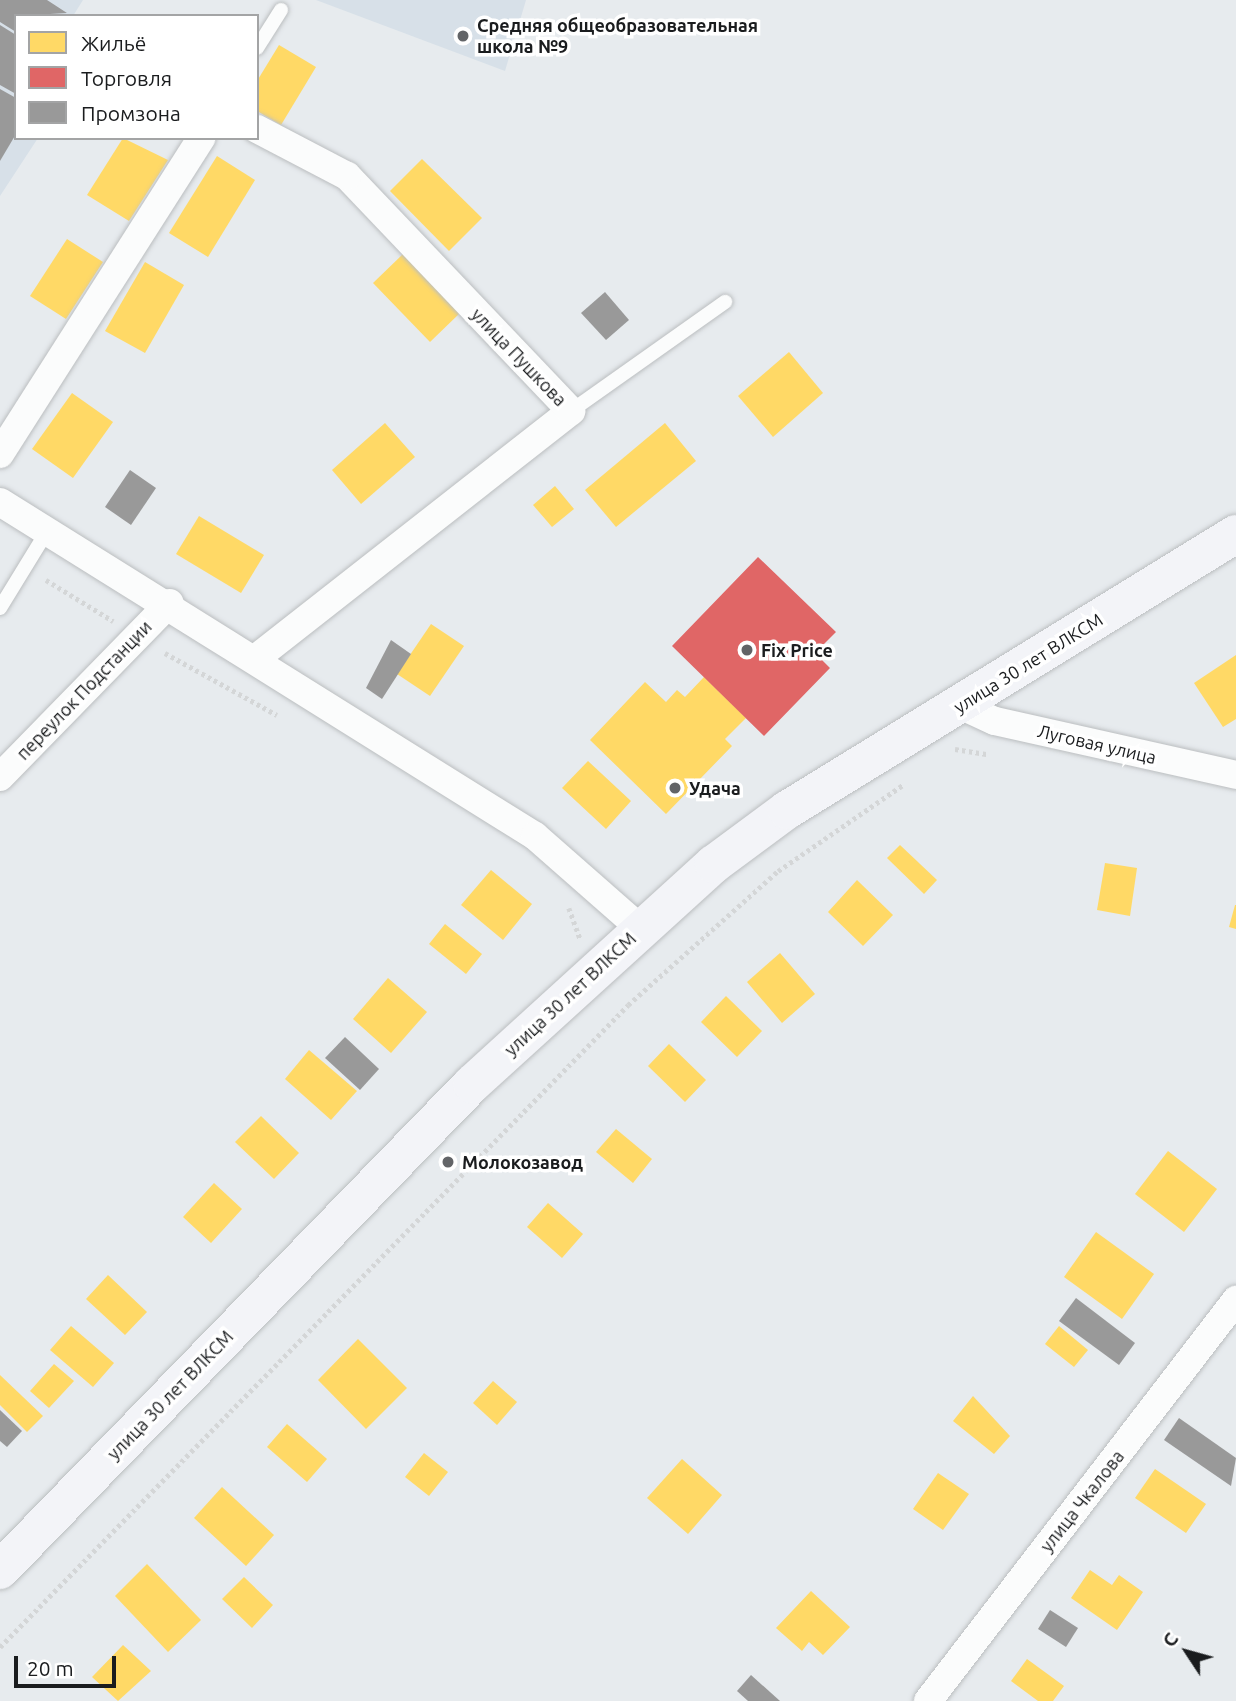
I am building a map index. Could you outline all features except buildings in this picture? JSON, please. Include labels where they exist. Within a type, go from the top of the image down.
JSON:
[{"type":"main road","name":"улица 30 лет ВЛКСМ","points":[[0,1570],[472,1084],[640,929],[788,810],[1236,534]]},
{"type":"street","name":"улица Пушкова","points":[[254,659],[571,411],[347,176],[259,130]]},
{"type":"street","points":[[0,454],[200,140]]},
{"type":"street","points":[[0,502],[46,533],[170,603],[535,836],[640,929]]},
{"type":"street","name":"переулок Подстанции","points":[[0,777],[170,603]]},
{"type":"street","name":"Луговая улица","points":[[960,705],[995,721],[1236,775]]},
{"type":"street","name":"улица Чкалова","points":[[928,1701],[1236,1300]]},
{"type":"lane","points":[[259,45],[281,10]]},
{"type":"lane","points":[[571,411],[725,302]]},
{"type":"lane","points":[[0,608],[46,533]]},
{"type":"path","points":[[25,567],[136,635],[291,723]]},
{"type":"path","points":[[950,753],[995,721]]},
{"type":"path","points":[[0,1647],[628,1005],[779,871],[915,776]]},
{"type":"path","points":[[558,897],[568,906],[592,972],[628,1005]]},
{"type":"shaded area","points":[[0,0],[83,0],[74,14],[14,14],[14,140],[37,140],[0,196]]},
{"type":"shaded area","name":"Средняя общеобразовательная школа №9","points":[[316,0],[526,0],[505,71]]},
{"type":"place","name":"Средняя общеобразовательная школа №9","points":[[463,36]]},
{"type":"place","name":"Fix Price","points":[[747,650]]},
{"type":"place","name":"Удача","points":[[675,788]]},
{"type":"place","name":"Молокозавод","points":[[448,1162]]}]
